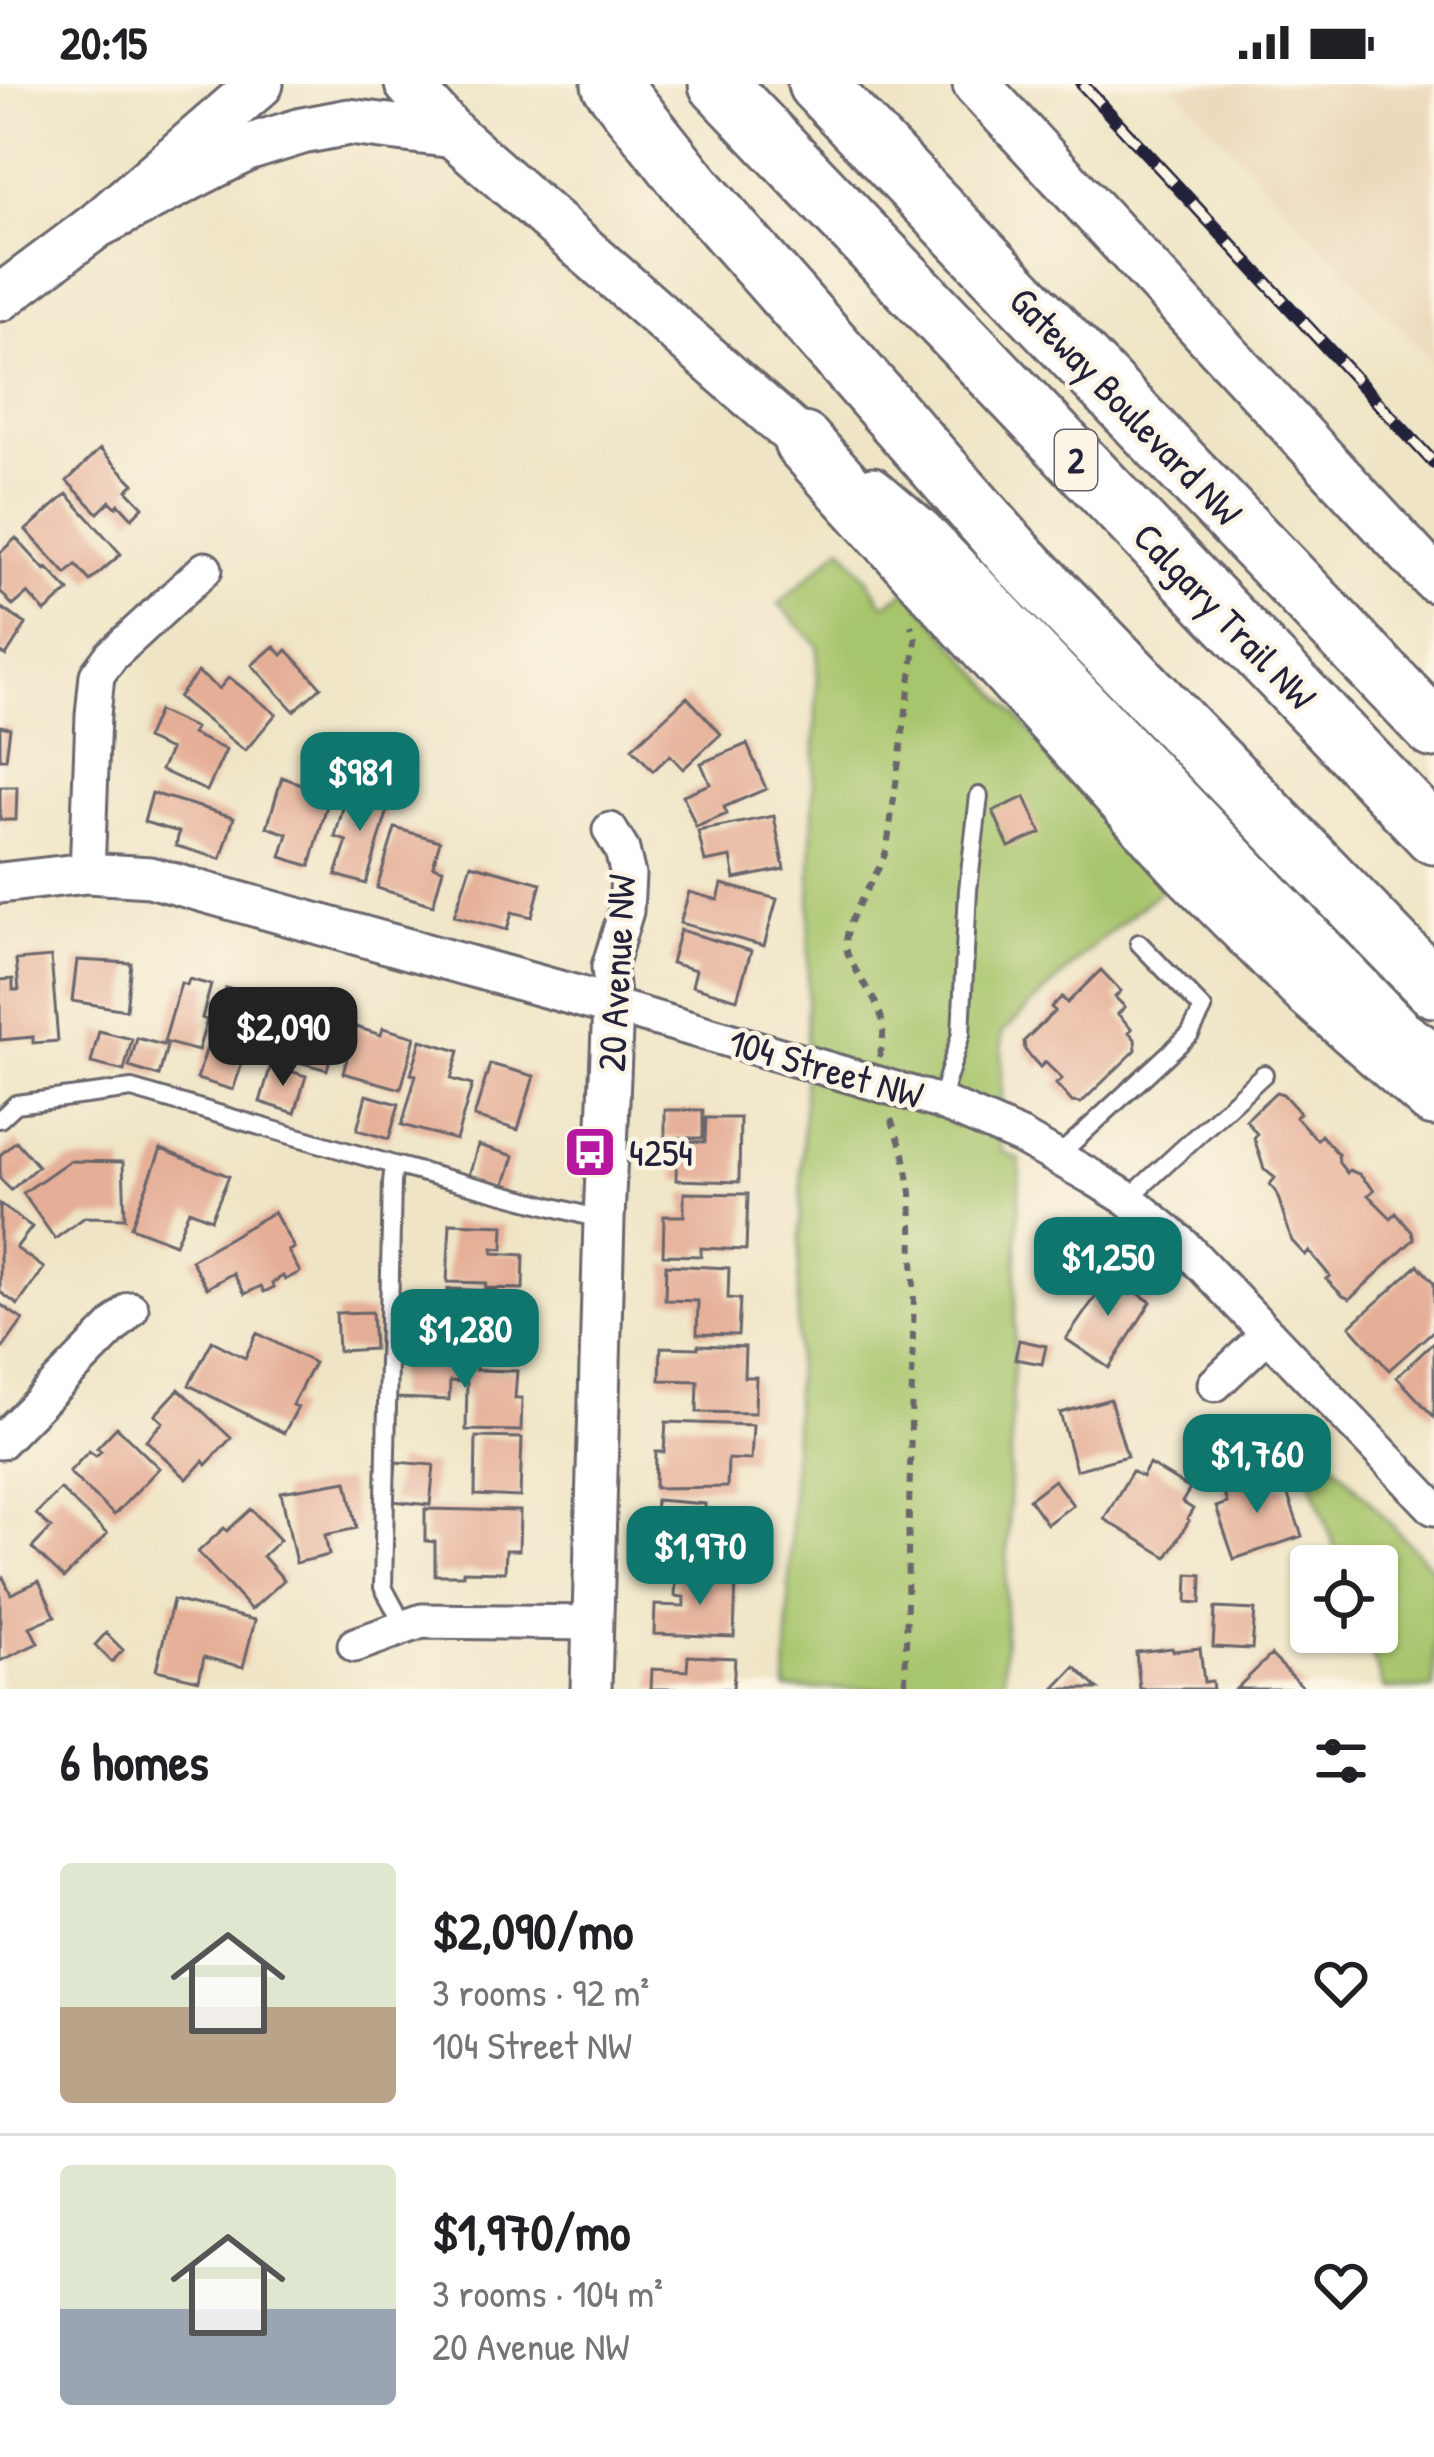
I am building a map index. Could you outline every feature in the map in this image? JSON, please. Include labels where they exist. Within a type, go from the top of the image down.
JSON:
[{"type":"highway","points":[[611,84],[696,190],[1018,558],[1434,988]]},
{"type":"highway","name":"Calgary Trail NW","points":[[718,84],[1434,836]]},
{"type":"highway","name":"Gateway Boulevard NW","points":[[818,84],[1434,729]]},
{"type":"highway","points":[[803,442],[1191,870],[1308,987],[1434,1097]]},
{"type":"main road","points":[[0,298],[98,225],[260,84]]},
{"type":"main road","points":[[408,84],[454,135],[803,442]]},
{"type":"main road","points":[[976,84],[1434,579]]},
{"type":"main road","points":[[98,225],[241,151],[302,131],[349,122],[454,135]]},
{"type":"street","points":[[803,442],[872,485],[922,529],[1406,1032],[1434,1052]]},
{"type":"street","points":[[87,873],[98,675],[110,656],[205,568]]},
{"type":"street","name":"20 Avenue NW","points":[[591,1689],[613,1006],[609,967],[626,911],[628,875],[622,850],[610,830]]},
{"type":"street","name":"104 Street NW","points":[[0,883],[87,873],[150,878],[872,1080],[984,1119],[1128,1198],[1180,1242],[1434,1508]]},
{"type":"street","points":[[0,1442],[131,1309]]},
{"type":"street","points":[[1215,1384],[1268,1334]]},
{"type":"street","points":[[355,1645],[422,1621],[593,1623]]},
{"type":"lane","points":[[940,1102],[961,1034],[968,890],[979,796]]},
{"type":"lane","points":[[1057,1156],[1190,1034],[1203,1009],[1138,943]]},
{"type":"lane","points":[[1128,1198],[1264,1074]]},
{"type":"lane","points":[[0,1119],[16,1104],[132,1090],[604,1220]]},
{"type":"lane","points":[[394,1165],[383,1587],[404,1626]]},
{"type":"path","points":[[904,1689],[913,1378],[910,1193],[904,1153],[872,1080],[886,1026],[847,953],[846,942],[887,848],[916,640],[911,625]]},
{"type":"shaded area","points":[[1171,84],[1434,84],[1434,364]]},
{"type":"green space","points":[[842,546],[884,605],[908,590],[1165,887],[1100,940],[1002,1033],[1002,1151],[1020,1160],[1003,1689],[786,1689],[818,646],[779,604]]},
{"type":"green space","points":[[1288,1414],[1434,1570],[1434,1689],[1384,1689],[1371,1653],[1398,1653],[1398,1545],[1334,1545]]},
{"type":"building","points":[[100,449],[134,484],[127,490],[143,507],[132,518],[110,501],[98,513],[67,481]]},
{"type":"building","points":[[67,494],[121,554],[90,581],[76,565],[66,574],[26,530]]},
{"type":"building","points":[[16,538],[69,591],[45,612],[28,593],[13,606],[0,591],[0,553]]},
{"type":"building","points":[[0,607],[26,624],[6,656],[0,652]]},
{"type":"building","points":[[274,646],[282,655],[287,650],[321,687],[294,711],[252,665]]},
{"type":"building","points":[[198,672],[219,689],[229,677],[276,714],[245,751],[178,697]]},
{"type":"building","points":[[687,697],[721,734],[683,769],[670,755],[653,771],[632,748]]},
{"type":"building","points":[[158,711],[195,728],[192,734],[226,750],[207,791],[161,770],[170,750],[146,739]]},
{"type":"building","points":[[0,726],[10,728],[6,759],[0,759]]},
{"type":"building","points":[[747,744],[766,789],[724,807],[727,814],[696,827],[683,795],[710,784],[701,763]]},
{"type":"building","points":[[282,777],[330,795],[310,866],[281,857],[288,834],[267,827]]},
{"type":"building","points":[[0,787],[17,787],[16,820],[0,820]]},
{"type":"building","points":[[348,790],[390,803],[366,884],[336,875],[347,841],[335,837]]},
{"type":"building","points":[[152,793],[234,817],[221,859],[176,846],[179,832],[144,822]]},
{"type":"building","points":[[1025,797],[1041,833],[1009,847],[993,811]]},
{"type":"building","points":[[774,816],[784,869],[735,879],[731,857],[705,862],[698,831]]},
{"type":"building","points":[[395,828],[440,841],[433,866],[443,869],[433,905],[377,888]]},
{"type":"building","points":[[471,864],[541,883],[532,917],[512,912],[507,930],[454,916]]},
{"type":"building","points":[[722,884],[777,899],[764,946],[680,923],[689,892],[718,900]]},
{"type":"building","points":[[680,930],[751,951],[737,999],[692,986],[696,970],[671,963]]},
{"type":"building","points":[[51,957],[58,1041],[0,1040],[0,980],[13,979],[13,990],[19,990],[16,960]]},
{"type":"building","points":[[77,960],[131,963],[126,1010],[72,1001]]},
{"type":"building","points":[[1101,970],[1121,991],[1115,997],[1125,1007],[1118,1014],[1132,1029],[1136,1050],[1081,1103],[1072,1102],[1056,1084],[1062,1079],[1045,1062],[1040,1067],[1025,1050],[1024,1041],[1055,1011],[1051,1007],[1062,997],[1067,1003]]},
{"type":"building","points":[[189,979],[211,985],[198,1051],[164,1042],[181,983],[187,985]]},
{"type":"building","points":[[226,988],[261,998],[259,1008],[282,1015],[270,1054],[211,1037]]},
{"type":"building","points":[[312,1009],[341,1017],[327,1070],[295,1061]]},
{"type":"building","points":[[356,1027],[381,1035],[383,1028],[415,1037],[401,1089],[343,1073]]},
{"type":"building","points":[[99,1031],[132,1039],[124,1071],[91,1063]]},
{"type":"building","points":[[137,1038],[167,1046],[159,1076],[129,1067]]},
{"type":"building","points":[[421,1040],[459,1051],[451,1079],[472,1085],[456,1140],[402,1125]]},
{"type":"building","points":[[208,1044],[245,1055],[233,1090],[197,1079]]},
{"type":"building","points":[[490,1064],[534,1076],[518,1130],[474,1117]]},
{"type":"building","points":[[271,1065],[306,1076],[295,1113],[260,1102]]},
{"type":"building","points":[[1276,1092],[1300,1113],[1296,1117],[1317,1140],[1321,1135],[1338,1154],[1347,1173],[1359,1174],[1374,1190],[1368,1195],[1391,1218],[1396,1213],[1412,1232],[1414,1239],[1350,1299],[1326,1279],[1330,1276],[1309,1251],[1305,1255],[1292,1241],[1270,1184],[1275,1178],[1264,1169],[1254,1138],[1257,1134],[1246,1120]]},
{"type":"building","points":[[366,1095],[399,1104],[389,1139],[357,1130]]},
{"type":"building","points":[[665,1110],[703,1110],[703,1138],[665,1138]]},
{"type":"building","points":[[706,1118],[740,1118],[739,1182],[676,1180],[677,1141],[705,1142]]},
{"type":"building","points":[[16,1141],[38,1166],[11,1190],[0,1179],[0,1155]]},
{"type":"building","points":[[478,1145],[514,1156],[502,1193],[467,1182]]},
{"type":"building","points":[[161,1149],[229,1176],[211,1219],[189,1210],[175,1244],[131,1227]]},
{"type":"building","points":[[69,1161],[123,1162],[125,1218],[85,1217],[55,1239],[23,1193]]},
{"type":"building","points":[[684,1193],[748,1194],[746,1250],[701,1248],[701,1256],[663,1255],[664,1216],[684,1216]]},
{"type":"building","points":[[0,1204],[32,1227],[16,1248],[44,1268],[18,1305],[0,1292]]},
{"type":"building","points":[[274,1212],[294,1248],[288,1251],[300,1272],[285,1280],[283,1276],[264,1292],[261,1286],[245,1294],[233,1273],[207,1288],[191,1260]]},
{"type":"building","points":[[450,1223],[504,1225],[503,1249],[493,1248],[493,1253],[524,1255],[523,1289],[447,1282]]},
{"type":"building","points":[[666,1265],[729,1268],[728,1298],[740,1299],[738,1335],[697,1334],[698,1301],[665,1300]]},
{"type":"building","points":[[1418,1265],[1434,1283],[1434,1330],[1389,1370],[1350,1326]]},
{"type":"building","points":[[1102,1269],[1151,1302],[1109,1368],[1066,1339],[1096,1296],[1088,1290]]},
{"type":"building","points":[[448,1289],[497,1291],[496,1313],[521,1314],[519,1358],[474,1356],[474,1350],[445,1348]]},
{"type":"building","points":[[0,1304],[23,1320],[3,1348],[0,1346]]},
{"type":"building","points":[[372,1312],[374,1349],[338,1351],[336,1313]]},
{"type":"building","points":[[400,1327],[422,1327],[423,1357],[400,1357]]},
{"type":"building","points":[[257,1333],[314,1363],[292,1405],[298,1407],[284,1433],[189,1385],[212,1341],[245,1358]]},
{"type":"building","points":[[1019,1340],[1046,1346],[1042,1364],[1015,1359]]},
{"type":"building","points":[[1434,1342],[1434,1417],[1397,1377]]},
{"type":"building","points":[[661,1347],[745,1347],[744,1377],[756,1377],[755,1413],[697,1412],[698,1381],[660,1380]]},
{"type":"building","points":[[397,1360],[476,1362],[476,1370],[517,1371],[515,1398],[522,1398],[521,1431],[466,1430],[467,1382],[450,1381],[449,1400],[396,1398]]},
{"type":"building","points":[[179,1389],[231,1438],[187,1479],[146,1440],[163,1422],[155,1415]]},
{"type":"building","points":[[1110,1399],[1127,1456],[1076,1470],[1060,1413]]},
{"type":"building","points":[[666,1422],[753,1425],[751,1460],[728,1459],[727,1487],[655,1488],[656,1452],[664,1452]]},
{"type":"building","points":[[117,1427],[159,1468],[114,1515],[69,1472],[89,1451],[96,1456],[101,1451],[97,1448]]},
{"type":"building","points":[[476,1437],[522,1438],[520,1497],[475,1495]]},
{"type":"building","points":[[396,1462],[434,1465],[430,1505],[392,1501]]},
{"type":"building","points":[[1149,1464],[1190,1489],[1182,1502],[1193,1509],[1189,1521],[1167,1557],[1104,1519],[1132,1471],[1142,1477]]},
{"type":"building","points":[[1267,1472],[1272,1488],[1284,1484],[1302,1536],[1234,1559],[1216,1507],[1227,1503],[1222,1487]]},
{"type":"building","points":[[1054,1480],[1073,1505],[1047,1524],[1029,1499]]},
{"type":"building","points":[[347,1481],[357,1528],[325,1535],[329,1555],[296,1563],[281,1492]]},
{"type":"building","points":[[60,1489],[107,1534],[64,1578],[32,1548],[51,1528],[36,1514]]},
{"type":"building","points":[[656,1500],[735,1512],[730,1573],[684,1570],[685,1550],[652,1548]]},
{"type":"building","points":[[251,1509],[280,1540],[263,1556],[284,1580],[251,1610],[198,1552]]},
{"type":"building","points":[[425,1509],[520,1511],[519,1550],[506,1550],[505,1572],[435,1575],[435,1542],[425,1541]]},
{"type":"building","points":[[1188,1574],[1202,1575],[1201,1603],[1187,1602]]},
{"type":"building","points":[[676,1575],[736,1578],[734,1637],[654,1634],[655,1605],[684,1606],[684,1597],[675,1596]]},
{"type":"building","points":[[3,1577],[11,1594],[39,1581],[55,1616],[30,1627],[38,1643],[0,1661],[0,1579]]},
{"type":"building","points":[[173,1600],[255,1620],[243,1667],[204,1657],[199,1680],[156,1670]]},
{"type":"building","points":[[1215,1608],[1255,1610],[1252,1649],[1213,1647]]},
{"type":"building","points":[[106,1633],[123,1650],[112,1662],[95,1645]]},
{"type":"building","points":[[1200,1648],[1204,1682],[1212,1681],[1213,1689],[1140,1689],[1136,1652]]},
{"type":"building","points":[[1271,1655],[1305,1689],[1236,1689]]},
{"type":"building","points":[[688,1656],[735,1658],[733,1689],[651,1689],[652,1669],[687,1671]]},
{"type":"building","points":[[1075,1667],[1098,1689],[1054,1689]]},
{"type":"railway","points":[[1082,84],[1434,463]]},
{"type":"place","name":"4254","points":[[590,1152]]}]
